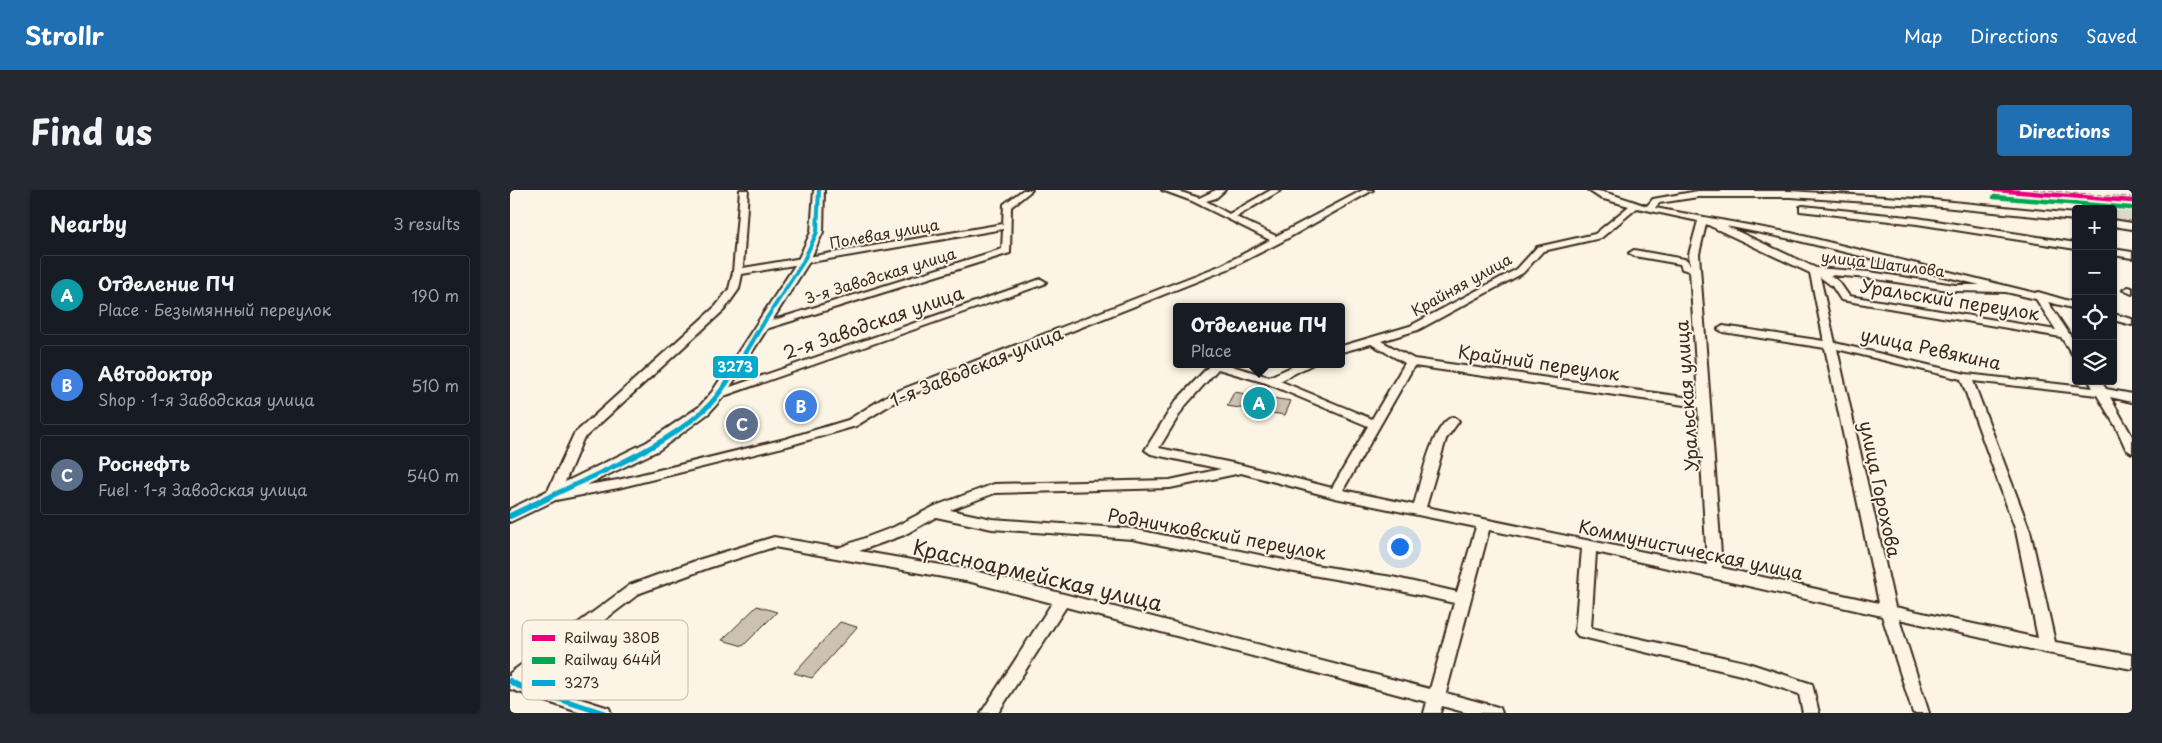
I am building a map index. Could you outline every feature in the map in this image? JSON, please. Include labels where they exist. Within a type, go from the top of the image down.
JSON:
[{"type":"main road","points":[[553,495],[653,446],[704,410],[717,395],[803,262],[817,232],[820,190]]},
{"type":"main road","name":"1-я Заводская улица","points":[[510,516],[553,495]]},
{"type":"street","points":[[553,495],[578,437],[720,308],[734,289],[738,272],[744,190]]},
{"type":"street","points":[[1006,226],[1008,206],[1028,190]]},
{"type":"street","points":[[1166,190],[1198,201],[1278,240]]},
{"type":"street","points":[[1198,201],[1213,196],[1221,190]]},
{"type":"street","points":[[1230,218],[1238,210],[1277,190]]},
{"type":"street","name":"1-я Заводская улица","points":[[553,495],[618,484],[786,442],[852,423],[894,397],[1225,267],[1369,190]]},
{"type":"street","name":"улица Шатилова","points":[[1592,190],[1603,196],[1650,209],[1792,236],[2072,305]]},
{"type":"street","points":[[1650,209],[1656,201],[1698,194],[1790,194],[1888,200],[2072,217]]},
{"type":"street","name":"Крайняя улица","points":[[1345,348],[1414,328],[1520,271],[1540,250],[1598,236],[1636,204]]},
{"type":"street","points":[[1803,209],[1917,221],[2072,245]]},
{"type":"street","name":"улица Шатилова","points":[[1703,220],[1814,270],[1870,275],[1955,288],[2011,289]]},
{"type":"street","name":"Уральская улица","points":[[1703,220],[1694,254],[1715,572]]},
{"type":"street","points":[[2117,224],[2132,226]]},
{"type":"street","name":"Полевая улица","points":[[738,272],[1006,226]]},
{"type":"street","name":"3-я Заводская улица","points":[[762,327],[1006,251],[1006,226]]},
{"type":"street","points":[[2117,253],[2132,255]]},
{"type":"street","points":[[1634,254],[1677,260],[1684,262],[1685,267],[1695,268]]},
{"type":"street","name":"Уральский переулок","points":[[1814,270],[1838,284],[1845,298],[2063,334]]},
{"type":"street","name":"улица Горохова","points":[[1814,270],[1888,610],[1921,713]]},
{"type":"street","name":"2-я Заводская улица","points":[[717,395],[1041,282]]},
{"type":"street","points":[[2038,295],[2072,346]]},
{"type":"street","points":[[2117,318],[2132,322]]},
{"type":"street","name":"улица Ревякина","points":[[1722,329],[1831,346],[1966,377],[2102,392],[2132,398]]},
{"type":"street","name":"Крайний переулок","points":[[1372,340],[1411,362],[1705,404]]},
{"type":"street","points":[[1335,493],[1411,362]]},
{"type":"street","name":"Коммунистическая улица","points":[[1213,368],[1179,405],[1151,450],[1483,525],[1715,572],[2048,647],[2132,662]]},
{"type":"street","name":"Коммунистическая улица","points":[[1226,368],[1270,381]]},
{"type":"street","points":[[1270,381],[1299,368]]},
{"type":"street","points":[[1966,377],[2024,531],[2048,647]]},
{"type":"street","points":[[1270,381],[1375,425]]},
{"type":"street","points":[[2098,385],[2122,427],[2132,449]]},
{"type":"street","points":[[1419,510],[1440,438],[1453,420]]},
{"type":"street","name":"Коммунистическая улица","points":[[839,553],[899,531],[934,512],[994,490],[1170,484],[1242,470]]},
{"type":"street","name":"Родничковский переулок","points":[[934,512],[992,524],[1132,534],[1289,566],[1392,583],[1463,599]]},
{"type":"street","points":[[1432,713],[1483,525]]},
{"type":"street","name":"Красноармейская улица","points":[[593,620],[635,589],[703,564],[774,542],[971,576],[1494,713]]},
{"type":"street","points":[[1589,547],[1583,632],[1745,668],[1806,690],[1811,713]]},
{"type":"street","points":[[989,713],[1063,599]]},
{"type":"street","name":"Красноармейская улица","points":[[511,681],[522,673]]},
{"type":"street","points":[[511,681],[522,687]]},
{"type":"street","points":[[562,700],[603,713]]},
{"type":"shaded area","points":[[2117,208],[2132,209],[2132,224],[2117,222]]},
{"type":"building","points":[[1234,392],[1291,401],[1285,415],[1227,406]]},
{"type":"building","points":[[757,606],[777,612],[743,646],[722,640]]},
{"type":"building","points":[[840,622],[857,627],[812,678],[794,673]]},
{"type":"railway","points":[[2033,190],[2132,198]]},
{"type":"railway","points":[[2125,190],[2132,190]]},
{"type":"rail line","name":"380В","points":[[1995,190],[2132,201]]},
{"type":"rail line","name":"644Й","points":[[1994,197],[2131,208]]},
{"type":"transit line","name":"3273","points":[[510,516],[653,446],[704,410],[717,395],[803,262],[817,232],[819,190]]},
{"type":"transit line","name":"3273","points":[[510,681],[522,687]]},
{"type":"transit line","name":"3273","points":[[563,700],[603,713]]},
{"type":"place","name":"Отделение ПЧ","points":[[1259,403]]},
{"type":"place","name":"Автодоктор","points":[[801,406]]},
{"type":"place","name":"Роснефть","points":[[742,424]]}]
